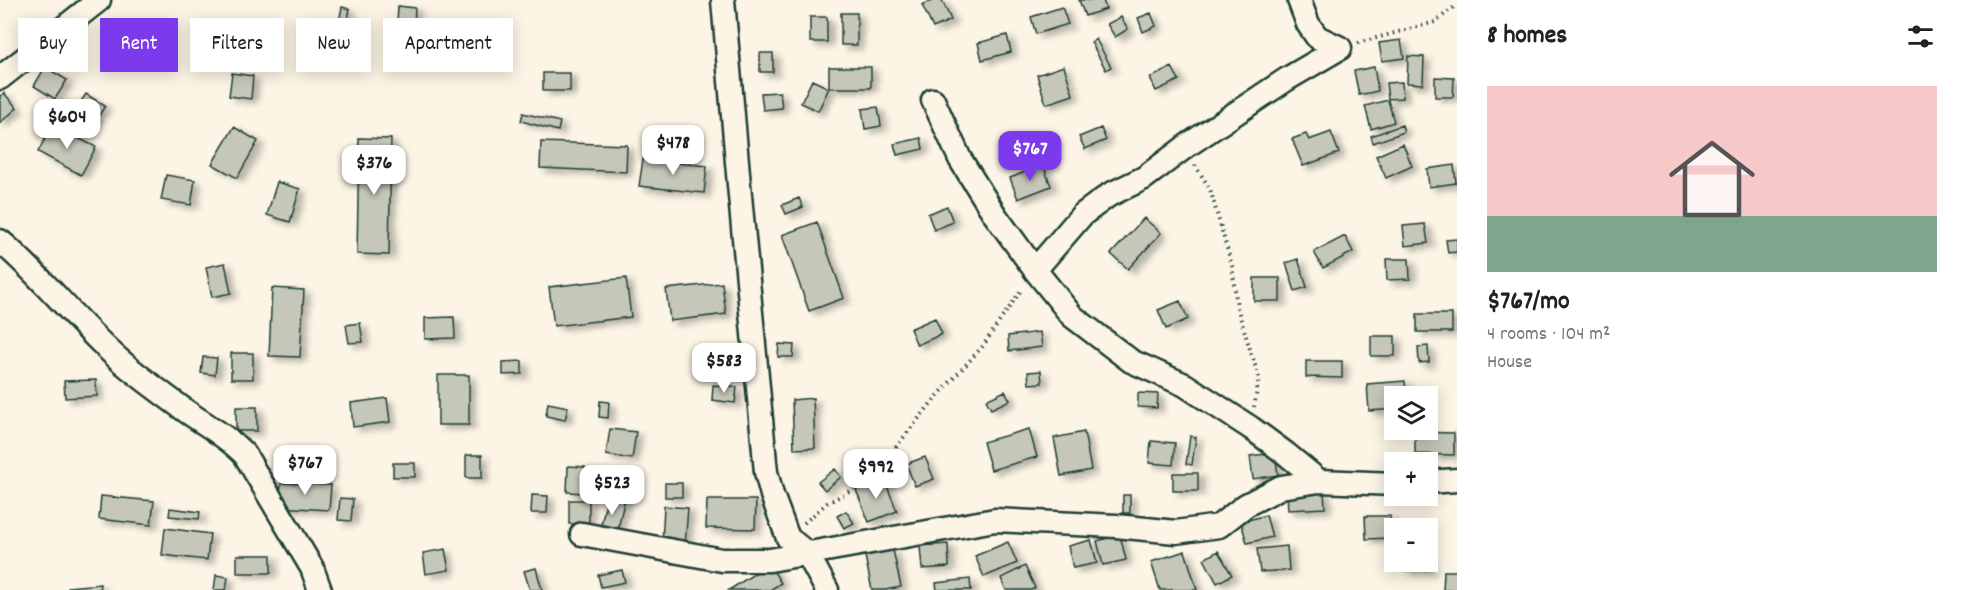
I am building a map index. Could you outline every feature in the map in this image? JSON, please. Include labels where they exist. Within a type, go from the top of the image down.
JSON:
[{"type":"street","points":[[0,78],[99,0]]},
{"type":"street","points":[[723,0],[766,472],[788,538],[807,553],[827,590]]},
{"type":"street","points":[[1299,0],[1308,24],[1317,37],[1340,48]]},
{"type":"street","points":[[1035,270],[1082,215],[1109,195],[1144,178],[1188,145],[1287,79],[1340,48]]},
{"type":"street","points":[[933,100],[960,159],[995,215],[1072,316],[1131,361],[1185,385],[1251,428],[1318,481]]},
{"type":"street","points":[[0,241],[22,260],[114,355],[172,401],[234,444],[245,455],[312,568],[320,590]]},
{"type":"street","points":[[1438,481],[1457,480]]},
{"type":"street","points":[[582,534],[722,560],[770,560],[995,520],[1116,526],[1176,532],[1219,526],[1246,505],[1281,487],[1318,481],[1384,484]]},
{"type":"path","points":[[1340,48],[1435,22],[1457,4]]},
{"type":"path","points":[[1188,145],[1193,163],[1210,189],[1223,230],[1232,266],[1236,307],[1259,378],[1251,428]]},
{"type":"path","points":[[788,538],[827,503],[848,492],[878,469],[933,401],[982,347],[1035,270]]},
{"type":"building","points":[[934,0],[942,0],[951,20],[933,28],[922,5]]},
{"type":"building","points":[[1079,0],[1103,0],[1106,9],[1085,16]]},
{"type":"building","points":[[398,6],[415,8],[414,18],[397,18]]},
{"type":"building","points":[[342,7],[350,9],[348,18],[340,18]]},
{"type":"building","points":[[1062,7],[1068,24],[1036,34],[1031,17]]},
{"type":"building","points":[[841,13],[857,13],[857,45],[841,45]]},
{"type":"building","points":[[1151,13],[1156,26],[1143,32],[1138,18]]},
{"type":"building","points":[[810,17],[827,17],[827,42],[810,42]]},
{"type":"building","points":[[1121,17],[1128,29],[1115,37],[1107,24]]},
{"type":"building","points":[[1007,35],[1011,52],[982,60],[978,43]]},
{"type":"building","points":[[1096,39],[1111,67],[1106,70],[1091,42]]},
{"type":"building","points":[[1401,40],[1404,58],[1382,61],[1379,43]]},
{"type":"building","points":[[760,53],[773,53],[773,72],[760,72]]},
{"type":"building","points":[[1408,56],[1424,57],[1423,84],[1407,83]]},
{"type":"building","points":[[1064,66],[1073,95],[1046,104],[1037,75]]},
{"type":"building","points":[[829,67],[871,67],[871,88],[829,88]]},
{"type":"building","points":[[1172,67],[1179,80],[1156,91],[1150,78]]},
{"type":"building","points":[[1374,67],[1378,91],[1359,95],[1354,71]]},
{"type":"building","points":[[42,72],[53,72],[67,80],[55,99],[34,86]]},
{"type":"building","points":[[232,73],[253,76],[251,99],[229,96]]},
{"type":"building","points":[[543,73],[570,73],[570,91],[543,91]]},
{"type":"building","points":[[1435,77],[1454,78],[1453,97],[1435,97]]},
{"type":"building","points":[[812,80],[829,88],[818,111],[801,103]]},
{"type":"building","points":[[1402,82],[1403,98],[1388,99],[1386,83]]},
{"type":"building","points":[[780,92],[782,108],[763,110],[761,93]]},
{"type":"building","points":[[4,93],[17,108],[0,123],[0,96]]},
{"type":"building","points":[[86,94],[105,106],[94,123],[75,110]]},
{"type":"building","points":[[1388,100],[1394,122],[1371,129],[1365,106]]},
{"type":"building","points":[[878,107],[881,126],[865,129],[862,109]]},
{"type":"building","points":[[523,113],[560,122],[558,131],[521,121]]},
{"type":"building","points":[[52,125],[96,147],[81,175],[38,152]]},
{"type":"building","points":[[1402,125],[1404,132],[1373,143],[1371,136]]},
{"type":"building","points":[[234,127],[258,141],[237,178],[212,164]]},
{"type":"building","points":[[1101,128],[1106,140],[1085,149],[1079,137]]},
{"type":"building","points":[[1331,132],[1339,153],[1303,166],[1292,139],[1306,134],[1309,140]]},
{"type":"building","points":[[359,138],[391,139],[389,255],[357,254]]},
{"type":"building","points":[[921,138],[923,149],[897,155],[894,144]]},
{"type":"building","points":[[541,142],[627,145],[626,172],[540,168]]},
{"type":"building","points":[[1403,144],[1412,166],[1386,178],[1376,156]]},
{"type":"building","points":[[643,159],[707,166],[704,193],[639,186]]},
{"type":"building","points":[[1043,165],[1051,186],[1018,199],[1010,178]]},
{"type":"building","points":[[1454,165],[1456,183],[1429,187],[1427,169]]},
{"type":"building","points":[[166,175],[195,180],[191,205],[161,200]]},
{"type":"building","points":[[277,182],[300,189],[290,222],[267,215]]},
{"type":"building","points":[[799,198],[803,207],[786,214],[782,205]]},
{"type":"building","points":[[947,206],[953,222],[934,230],[928,214]]},
{"type":"building","points":[[1144,218],[1161,233],[1128,269],[1111,254]]},
{"type":"building","points":[[817,222],[844,298],[809,311],[782,235]]},
{"type":"building","points":[[1425,224],[1428,243],[1405,246],[1403,226]]},
{"type":"building","points":[[1345,236],[1353,252],[1323,268],[1314,252]]},
{"type":"building","points":[[1457,239],[1457,252],[1448,253],[1446,240]]},
{"type":"building","points":[[1298,259],[1307,287],[1295,291],[1286,263]]},
{"type":"building","points":[[1386,259],[1409,259],[1410,279],[1387,280]]},
{"type":"building","points":[[225,263],[231,293],[212,297],[206,267]]},
{"type":"building","points":[[626,278],[631,317],[554,326],[549,287]]},
{"type":"building","points":[[1254,278],[1280,278],[1280,301],[1254,301]]},
{"type":"building","points":[[722,283],[726,314],[670,321],[666,289]]},
{"type":"building","points":[[272,288],[304,290],[300,357],[269,356]]},
{"type":"building","points":[[1180,301],[1188,319],[1166,329],[1158,310]]},
{"type":"building","points":[[1417,314],[1452,314],[1452,332],[1417,332]]},
{"type":"building","points":[[454,317],[455,338],[425,339],[425,318]]},
{"type":"building","points":[[935,318],[942,334],[917,345],[910,329]]},
{"type":"building","points":[[360,323],[363,342],[349,343],[346,325]]},
{"type":"building","points":[[1040,332],[1042,347],[1009,351],[1008,336]]},
{"type":"building","points":[[1371,336],[1395,336],[1395,356],[1371,356]]},
{"type":"building","points":[[779,344],[794,345],[793,357],[778,357]]},
{"type":"building","points":[[1428,346],[1429,362],[1419,363],[1418,347]]},
{"type":"building","points":[[231,353],[253,353],[253,379],[231,379]]},
{"type":"building","points":[[203,357],[217,358],[215,375],[201,373]]},
{"type":"building","points":[[522,361],[522,374],[503,375],[503,362]]},
{"type":"building","points":[[1306,361],[1342,361],[1342,378],[1306,377]]},
{"type":"building","points":[[1041,371],[1042,383],[1029,384],[1028,372]]},
{"type":"building","points":[[438,375],[469,375],[469,425],[438,425]]},
{"type":"building","points":[[96,380],[97,396],[65,398],[64,381]]},
{"type":"building","points":[[1405,381],[1405,386],[1384,386],[1384,410],[1369,411],[1367,384]]},
{"type":"building","points":[[713,385],[737,387],[735,403],[712,400]]},
{"type":"building","points":[[1005,391],[1010,400],[991,409],[986,400]]},
{"type":"building","points":[[1138,393],[1158,394],[1157,408],[1138,407]]},
{"type":"building","points":[[387,398],[390,422],[353,427],[351,403]]},
{"type":"building","points":[[813,398],[815,448],[794,449],[792,400]]},
{"type":"building","points":[[600,401],[609,402],[608,418],[599,417]]},
{"type":"building","points":[[548,403],[568,407],[565,420],[546,416]]},
{"type":"building","points":[[236,407],[257,407],[257,431],[236,431]]},
{"type":"building","points":[[610,429],[636,432],[632,459],[606,455]]},
{"type":"building","points":[[1029,429],[1037,457],[991,470],[983,442]]},
{"type":"building","points":[[1084,432],[1091,470],[1061,476],[1054,438]]},
{"type":"building","points":[[1438,433],[1454,433],[1454,455],[1415,452],[1415,440],[1438,440]]},
{"type":"building","points":[[1190,436],[1196,437],[1192,465],[1186,464]]},
{"type":"building","points":[[1151,441],[1175,443],[1173,465],[1149,463]]},
{"type":"building","points":[[1275,453],[1278,475],[1253,479],[1250,456]]},
{"type":"building","points":[[466,455],[482,455],[482,478],[466,478]]},
{"type":"building","points":[[925,457],[934,479],[915,486],[906,464]]},
{"type":"building","points":[[283,463],[315,466],[314,477],[282,474]]},
{"type":"building","points":[[393,463],[415,463],[415,477],[393,477]]},
{"type":"building","points":[[568,466],[585,467],[585,493],[567,492]]},
{"type":"building","points":[[835,469],[841,477],[825,490],[818,482]]},
{"type":"building","points":[[1173,473],[1198,473],[1198,491],[1173,491]]},
{"type":"building","points":[[884,479],[897,511],[869,522],[856,490]]},
{"type":"building","points":[[281,483],[331,485],[329,510],[279,507]]},
{"type":"building","points":[[665,483],[682,483],[682,497],[665,497]]},
{"type":"building","points":[[1324,491],[1325,508],[1288,510],[1287,494]]},
{"type":"building","points":[[608,494],[625,498],[616,537],[599,533]]},
{"type":"building","points":[[532,495],[548,496],[547,513],[531,513]]},
{"type":"building","points":[[1123,495],[1130,495],[1130,513],[1123,513]]},
{"type":"building","points":[[101,496],[154,501],[151,525],[99,519]]},
{"type":"building","points":[[340,498],[353,499],[351,521],[338,520]]},
{"type":"building","points":[[569,500],[589,500],[589,523],[569,524]]},
{"type":"building","points":[[707,500],[756,500],[755,529],[706,528]]},
{"type":"building","points":[[664,506],[688,508],[685,545],[662,544]]},
{"type":"building","points":[[170,508],[200,512],[199,519],[169,516]]},
{"type":"building","points":[[846,511],[854,523],[844,528],[837,516]]},
{"type":"building","points":[[1266,515],[1272,537],[1247,543],[1241,522]]},
{"type":"building","points":[[1365,516],[1390,516],[1390,518],[1384,518],[1384,538],[1366,539]]},
{"type":"building","points":[[165,528],[210,534],[207,560],[162,555]]},
{"type":"building","points":[[1120,535],[1126,560],[1103,565],[1097,541]]},
{"type":"building","points":[[1091,540],[1097,563],[1073,568],[1068,546]]},
{"type":"building","points":[[1008,542],[1017,563],[984,577],[975,556]]},
{"type":"building","points":[[948,544],[949,567],[922,569],[920,546]]},
{"type":"building","points":[[1287,546],[1289,570],[1260,572],[1257,549]]},
{"type":"building","points":[[445,549],[449,570],[426,574],[423,553]]},
{"type":"building","points":[[893,550],[901,587],[872,590],[865,556]]},
{"type":"building","points":[[1185,551],[1197,590],[1160,590],[1151,562]]},
{"type":"building","points":[[1218,551],[1232,575],[1217,583],[1204,559]]},
{"type":"building","points":[[237,555],[271,555],[271,573],[237,573]]},
{"type":"building","points":[[769,564],[781,583],[770,590],[729,590]]},
{"type":"building","points":[[1025,566],[1035,588],[1006,590],[1001,578]]},
{"type":"building","points":[[536,568],[542,590],[530,590],[524,571]]},
{"type":"building","points":[[622,570],[625,582],[601,587],[598,575]]},
{"type":"building","points":[[1444,571],[1457,571],[1457,590],[1443,590]]},
{"type":"building","points":[[216,575],[228,577],[226,590],[214,590]]},
{"type":"building","points":[[970,579],[971,590],[937,590],[936,583]]},
{"type":"building","points":[[100,584],[101,590],[69,590],[68,587]]}]
